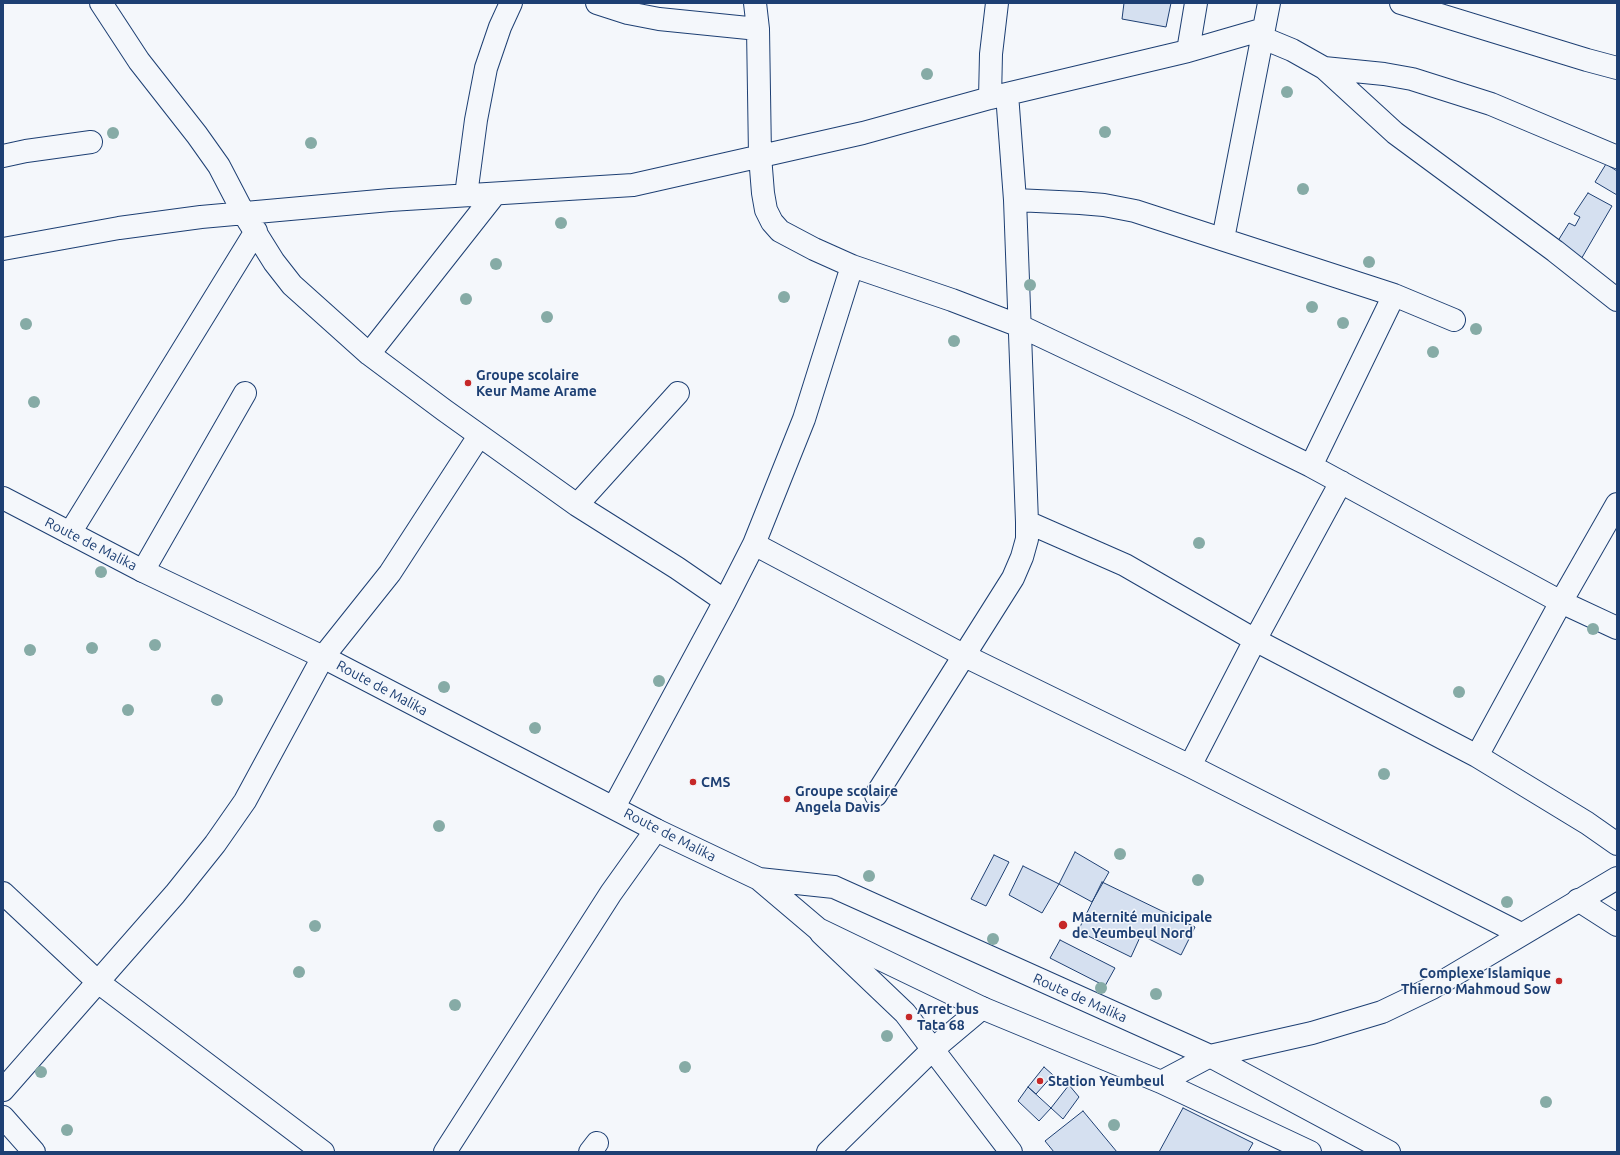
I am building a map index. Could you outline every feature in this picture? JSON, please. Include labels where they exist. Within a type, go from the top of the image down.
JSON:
[{"type":"street","points":[[466,195],[476,120],[486,68],[500,27],[511,3]]},
{"type":"street","points":[[597,3],[628,13],[659,19],[758,29]]},
{"type":"street","points":[[755,3],[758,29],[760,156],[764,198],[766,210],[772,222],[780,231],[814,249],[852,266],[952,300],[1020,326],[1198,410],[1311,466],[1561,602],[1617,628]]},
{"type":"street","points":[[876,795],[1013,578],[1024,551],[1026,539],[1027,522],[1015,200],[991,54],[997,3]]},
{"type":"street","points":[[1188,51],[1196,3]]},
{"type":"street","points":[[1223,239],[1269,3]]},
{"type":"street","points":[[1401,3],[1617,68]]},
{"type":"street","points":[[110,7],[139,61],[197,135],[219,166],[274,262],[292,285],[369,354],[480,436],[577,506],[677,568],[725,601]]},
{"type":"street","points":[[3,249],[119,228],[201,217],[250,222],[390,200],[633,185],[863,132],[998,96],[1264,34],[1324,68],[1395,133],[1555,251],[1617,300]]},
{"type":"street","points":[[1324,68],[1384,74],[1412,79],[1491,104],[1617,157]]},
{"type":"street","points":[[3,156],[26,151],[91,142]]},
{"type":"street","points":[[369,354],[495,194]]},
{"type":"street","points":[[1015,200],[1080,203],[1135,211],[1223,239],[1324,274],[1394,295],[1454,320]]},
{"type":"street","points":[[70,533],[250,222]]},
{"type":"street","points":[[614,807],[754,544],[804,419],[852,266]]},
{"type":"street","points":[[1311,466],[1394,295]]},
{"type":"street","points":[[143,571],[245,393]]},
{"type":"street","points":[[577,506],[678,393]]},
{"type":"street","points":[[3,1090],[175,894],[215,844],[245,801],[323,657],[390,573],[480,436]]},
{"type":"street","points":[[1190,766],[1255,640],[1341,482]]},
{"type":"street","name":"Route de Malika","points":[[3,498],[143,571],[323,657],[656,830],[759,879],[818,929],[982,1008],[1161,1082],[1310,1152]]},
{"type":"street","points":[[1477,756],[1561,602],[1617,504]]},
{"type":"street","points":[[1027,522],[1125,565],[1255,640],[1477,756],[1587,823],[1617,844]]},
{"type":"street","points":[[754,544],[965,656],[1190,766],[1521,934]]},
{"type":"street","points":[[445,1152],[611,893],[656,830]]},
{"type":"street","points":[[1161,1082],[1210,1056],[1312,1033],[1382,1012],[1432,988],[1617,878]]},
{"type":"street","name":"Route de Malika","points":[[759,879],[834,887],[1210,1056],[1389,1152]]},
{"type":"street","points":[[3,893],[98,982],[323,1152]]},
{"type":"street","points":[[1578,900],[1617,925]]},
{"type":"street","points":[[818,929],[906,1013],[932,1050],[1010,1152]]},
{"type":"street","points":[[828,1152],[932,1050],[982,1008]]},
{"type":"street","points":[[3,1117],[34,1152]]},
{"type":"building","points":[[1124,3],[1171,3],[1166,27],[1122,19]]},
{"type":"building","points":[[1606,164],[1617,171],[1617,195],[1595,182]]},
{"type":"building","points":[[1588,193],[1612,206],[1580,261],[1556,244],[1569,223],[1575,226],[1580,217],[1574,214]]},
{"type":"building","points":[[1075,852],[1109,872],[1092,902],[1059,884]]},
{"type":"building","points":[[994,855],[1009,862],[986,906],[971,899]]},
{"type":"building","points":[[1023,866],[1059,884],[1042,913],[1009,895]]},
{"type":"building","points":[[1102,882],[1195,927],[1181,955],[1141,935],[1131,957],[1078,931]]},
{"type":"building","points":[[1060,940],[1115,968],[1105,986],[1050,958]]},
{"type":"building","name":"Station Yeumbeul","points":[[1044,1067],[1053,1075],[1036,1094],[1028,1087]]},
{"type":"building","points":[[1069,1085],[1079,1097],[1063,1119],[1051,1108]]},
{"type":"building","points":[[1028,1087],[1051,1108],[1039,1121],[1018,1101]]},
{"type":"building","points":[[1183,1108],[1253,1143],[1248,1152],[1159,1152]]},
{"type":"building","points":[[1083,1111],[1117,1152],[1054,1152],[1045,1141]]},
{"type":"place","name":"Groupe scolaire Keur Mame Arame","points":[[468,383]]},
{"type":"place","name":"CMS","points":[[693,782]]},
{"type":"place","name":"Groupe scolaire Angela Davis","points":[[787,799]]},
{"type":"place","name":"Maternité municipale de Yeumbeul Nord","points":[[1063,925]]},
{"type":"place","name":"Complexe Islamique Thierno Mahmoud Sow","points":[[1559,981]]},
{"type":"place","name":"Arret bus Tata 68","points":[[909,1017]]},
{"type":"place","name":"Station Yeumbeul","points":[[1040,1081]]}]
